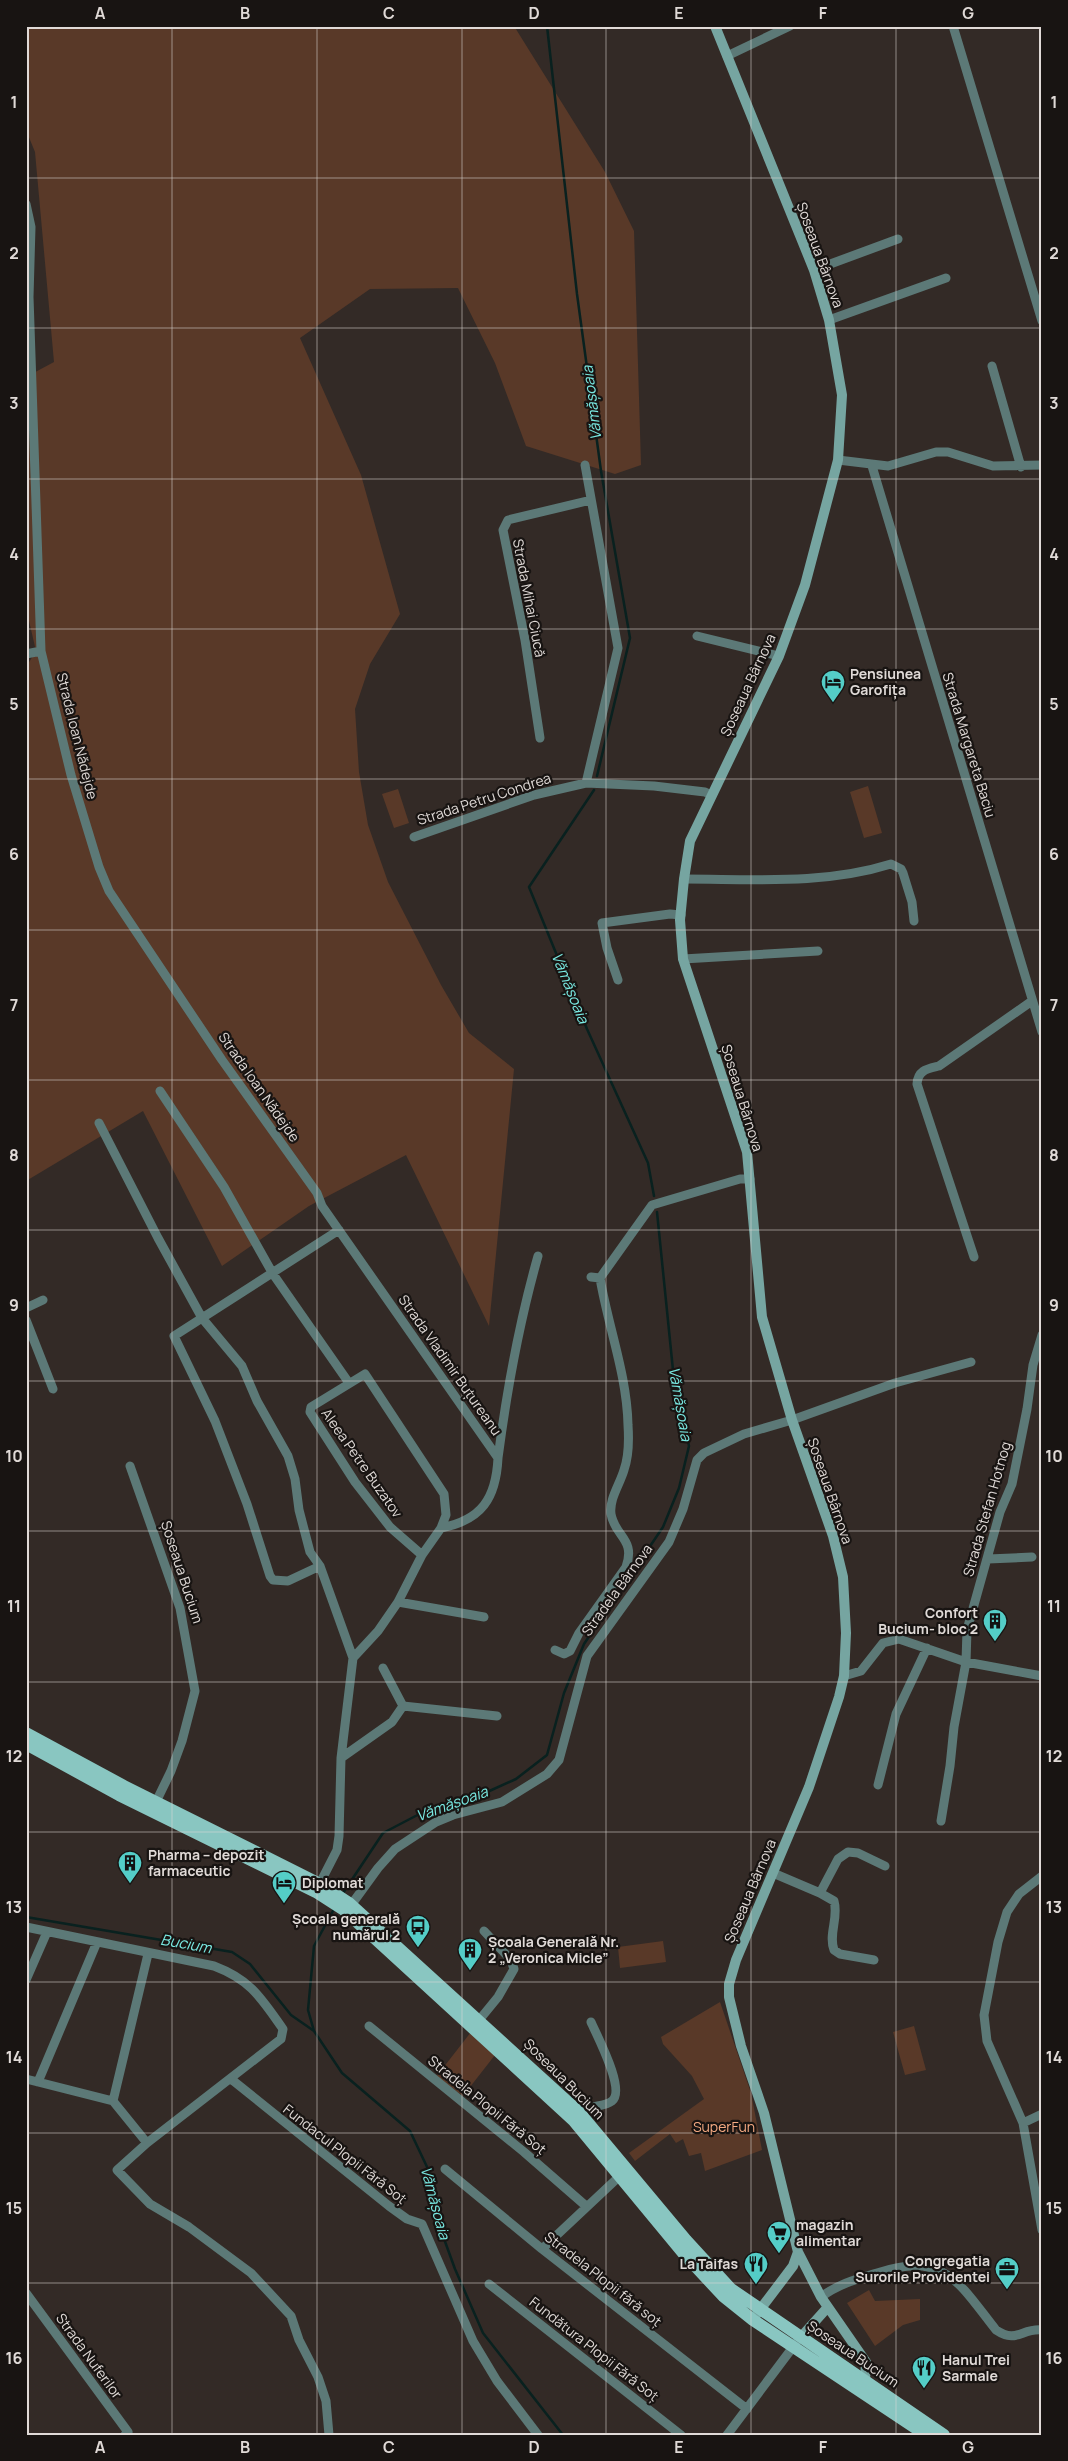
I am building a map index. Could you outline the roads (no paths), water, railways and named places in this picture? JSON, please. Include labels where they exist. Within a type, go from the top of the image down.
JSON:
[{"type":"main road","name":"Șoseaua Bârnova","points":[[715,26],[814,270],[829,320],[842,395],[838,460],[805,585],[779,656],[690,841],[681,915],[683,959],[747,1152],[760,1303],[792,1420],[833,1536],[843,1577],[846,1633],[844,1676],[839,1697],[809,1787],[736,1960],[729,1984],[729,1997],[741,2046],[764,2113],[798,2252],[827,2308],[866,2362],[865,2380]]},
{"type":"main road","name":"Șoseaua Bucium","points":[[26,1733],[154,1807]]},
{"type":"main road","name":"Șoseaua Bucium","points":[[26,1744],[321,1890],[348,1908],[480,2019],[580,2113],[623,2173]]},
{"type":"main road","name":"Șoseaua Bucium","points":[[348,1908],[537,2084],[756,2315],[865,2380],[944,2435]]},
{"type":"main road","points":[[756,2315],[793,2266],[798,2252]]},
{"type":"main road","points":[[797,2341],[827,2308]]},
{"type":"main road","name":"Șoseaua Bucium","points":[[797,2341],[926,2435]]},
{"type":"street","points":[[727,56],[790,26]]},
{"type":"street","points":[[953,26],[1042,321]]},
{"type":"street","name":"Strada Ioan Nădejde","points":[[26,204],[31,227],[30,297],[41,651],[72,776],[99,868],[109,891],[222,1060],[318,1193],[322,1206]]},
{"type":"street","points":[[814,270],[898,240]]},
{"type":"street","points":[[829,320],[946,278]]},
{"type":"street","points":[[992,366],[1021,467]]},
{"type":"street","points":[[838,460],[872,466],[888,466],[904,463],[936,452],[948,452],[993,466],[1021,467],[1042,465]]},
{"type":"street","points":[[585,466],[618,648],[586,783]]},
{"type":"street","name":"Strada Margareta Baciu","points":[[872,466],[1042,1032]]},
{"type":"street","points":[[26,499],[36,496]]},
{"type":"street","name":"Strada Mihai Ciucă","points":[[540,738],[503,530],[508,520],[591,500]]},
{"type":"street","points":[[697,636],[779,656]]},
{"type":"street","points":[[26,654],[41,651]]},
{"type":"street","name":"Strada Petru Condrea","points":[[414,836],[534,795],[586,783],[654,786],[705,792],[711,795]]},
{"type":"street","points":[[684,879],[796,879],[859,873],[891,864],[896,865],[903,873],[912,902],[914,921]]},
{"type":"street","points":[[618,980],[602,924],[670,914],[681,915]]},
{"type":"street","points":[[683,959],[818,951]]},
{"type":"street","points":[[974,1257],[917,1084],[918,1076],[922,1070],[939,1066],[1032,1001]]},
{"type":"street","points":[[160,1091],[224,1187],[273,1274],[349,1384],[365,1374],[444,1494],[446,1515],[441,1528],[422,1555],[398,1602],[378,1631],[353,1658]]},
{"type":"street","points":[[99,1123],[158,1238],[202,1318],[242,1366],[257,1401],[288,1456],[295,1479],[304,1532],[310,1552],[320,1566],[353,1658],[341,1758],[340,1836],[337,1850],[321,1890]]},
{"type":"street","points":[[555,1650],[558,1653],[564,1654],[570,1651],[580,1633],[626,1566],[629,1558],[629,1545],[611,1513],[613,1499],[628,1455],[628,1423],[619,1366],[595,1277],[652,1205],[740,1179],[750,1179]]},
{"type":"street","name":"Strada Vladimir Buțureanu","points":[[322,1206],[498,1458],[497,1474],[489,1501],[470,1519],[456,1525],[441,1528]]},
{"type":"street","points":[[320,1566],[288,1581],[273,1580],[270,1576],[247,1504],[215,1421],[174,1336],[339,1230]]},
{"type":"street","points":[[498,1458],[522,1310],[538,1256]]},
{"type":"street","points":[[26,1308],[43,1300]]},
{"type":"street","points":[[26,1320],[54,1389]]},
{"type":"street","name":"Strada Stefan Hotnog","points":[[942,1821],[954,1726],[966,1662],[967,1630],[1000,1512],[1012,1484],[1027,1409],[1033,1365],[1042,1335]]},
{"type":"street","name":"Stradela Bârnova","points":[[348,1908],[395,1849],[436,1822],[453,1815],[502,1802],[531,1786],[547,1774],[559,1760],[587,1656],[669,1542],[683,1509],[697,1460],[720,1444],[895,1383],[971,1362]]},
{"type":"street","name":"Aleea Petre Buzatov","points":[[349,1384],[311,1407],[312,1418],[355,1482],[390,1527],[422,1555]]},
{"type":"street","name":"Șoseaua Bucium","points":[[130,1466],[180,1608],[186,1630],[194,1691],[182,1742],[154,1807]]},
{"type":"street","points":[[988,1559],[1032,1557]]},
{"type":"street","points":[[398,1602],[484,1617]]},
{"type":"street","points":[[844,1676],[861,1671],[883,1643],[899,1639],[966,1662],[1042,1676]]},
{"type":"street","points":[[878,1784],[896,1714],[927,1648]]},
{"type":"street","points":[[383,1668],[404,1706]]},
{"type":"street","points":[[341,1758],[392,1722],[404,1706]]},
{"type":"street","points":[[404,1706],[497,1716]]},
{"type":"street","points":[[820,1892],[838,1859],[848,1852],[858,1853],[885,1866]]},
{"type":"street","points":[[773,1873],[820,1892],[834,1901],[836,1907],[832,1941],[834,1950],[840,1954],[874,1960]]},
{"type":"street","points":[[1042,1876],[1019,1894],[1007,1912],[998,1942],[984,2015],[987,2041],[1023,2123],[1042,2230]]},
{"type":"street","points":[[26,1928],[214,1966],[235,1974],[249,1985],[283,2029],[281,2039],[147,2143],[116,2170],[150,2204],[188,2227],[251,2273],[291,2316],[299,2340],[318,2377],[326,2401],[329,2435]]},
{"type":"street","points":[[480,2019],[498,1996],[514,1968],[511,1960],[484,1931]]},
{"type":"street","points":[[26,1980],[47,1932]]},
{"type":"street","points":[[38,2082],[97,1942]]},
{"type":"street","points":[[113,2100],[148,1954]]},
{"type":"street","points":[[580,2113],[587,2106],[610,2102],[617,2093],[615,2079],[591,2022]]},
{"type":"street","name":"Stradela Plopii Fără Soț","points":[[369,2026],[524,2152],[586,2206]]},
{"type":"street","points":[[26,2079],[113,2100],[147,2143]]},
{"type":"street","name":"Fundacul Plopii Fără Soț","points":[[230,2079],[389,2206],[407,2219],[422,2224],[473,2341],[497,2381],[538,2435]]},
{"type":"street","points":[[1023,2123],[1042,2114]]},
{"type":"street","name":"Stradela Plopii fără soț","points":[[445,2169],[542,2249],[747,2409]]},
{"type":"street","name":"Stradela Plopii Fără Soț","points":[[542,2249],[623,2173]]},
{"type":"street","points":[[821,2297],[836,2286],[899,2266],[928,2266],[953,2278],[996,2330],[1004,2336],[1010,2338],[1042,2330]]},
{"type":"street","name":"Fundătura Plopii Fără Soț","points":[[489,2284],[681,2435]]},
{"type":"street","name":"Strada Nuferilor","points":[[26,2293],[128,2432],[126,2435]]},
{"type":"street","points":[[733,2433],[747,2409],[797,2341]]},
{"type":"waterway","name":"Vămășoaia","points":[[547,26],[577,294],[601,471],[630,638],[597,776]]},
{"type":"waterway","name":"Vămășoaia","points":[[594,790],[529,887],[587,1029],[648,1163],[654,1196]]},
{"type":"waterway","name":"Vămășoaia","points":[[343,1893],[383,1833],[429,1809],[485,1793],[516,1779],[547,1755],[564,1693],[584,1644],[663,1527],[679,1488],[689,1446],[674,1380],[657,1212]]},
{"type":"waterway","name":"Vămășoaia","points":[[334,1909],[314,1946],[308,2010],[314,2031],[342,2073],[410,2131],[428,2169],[439,2225],[455,2269],[483,2333],[563,2435]]},
{"type":"waterway","name":"Bucium","points":[[26,1917],[232,1952],[250,1964],[291,2015],[314,2031]]},
{"type":"place","name":"Pensiunea Garofița","points":[[833,703]]},
{"type":"place","name":"Confort Bucium- bloc 2","points":[[995,1642]]},
{"type":"place","name":"Pharma – depozit farmaceutic","points":[[130,1884]]},
{"type":"place","name":"Diplomat","points":[[284,1904]]},
{"type":"place","name":"Școala generală numărul 2","points":[[418,1948]]},
{"type":"place","name":"Școala Generală Nr. 2 „Veronica Micle”","points":[[470,1971]]},
{"type":"place","name":"magazin alimentar","points":[[779,2254]]},
{"type":"place","name":"La Taifas","points":[[756,2285]]},
{"type":"place","name":"Congregatia Surorile Providentei","points":[[1007,2290]]},
{"type":"place","name":"Hanul Trei Sarmale","points":[[924,2389]]},
{"type":"park label","name":"SuperFun","points":[[724,2127]]}]
